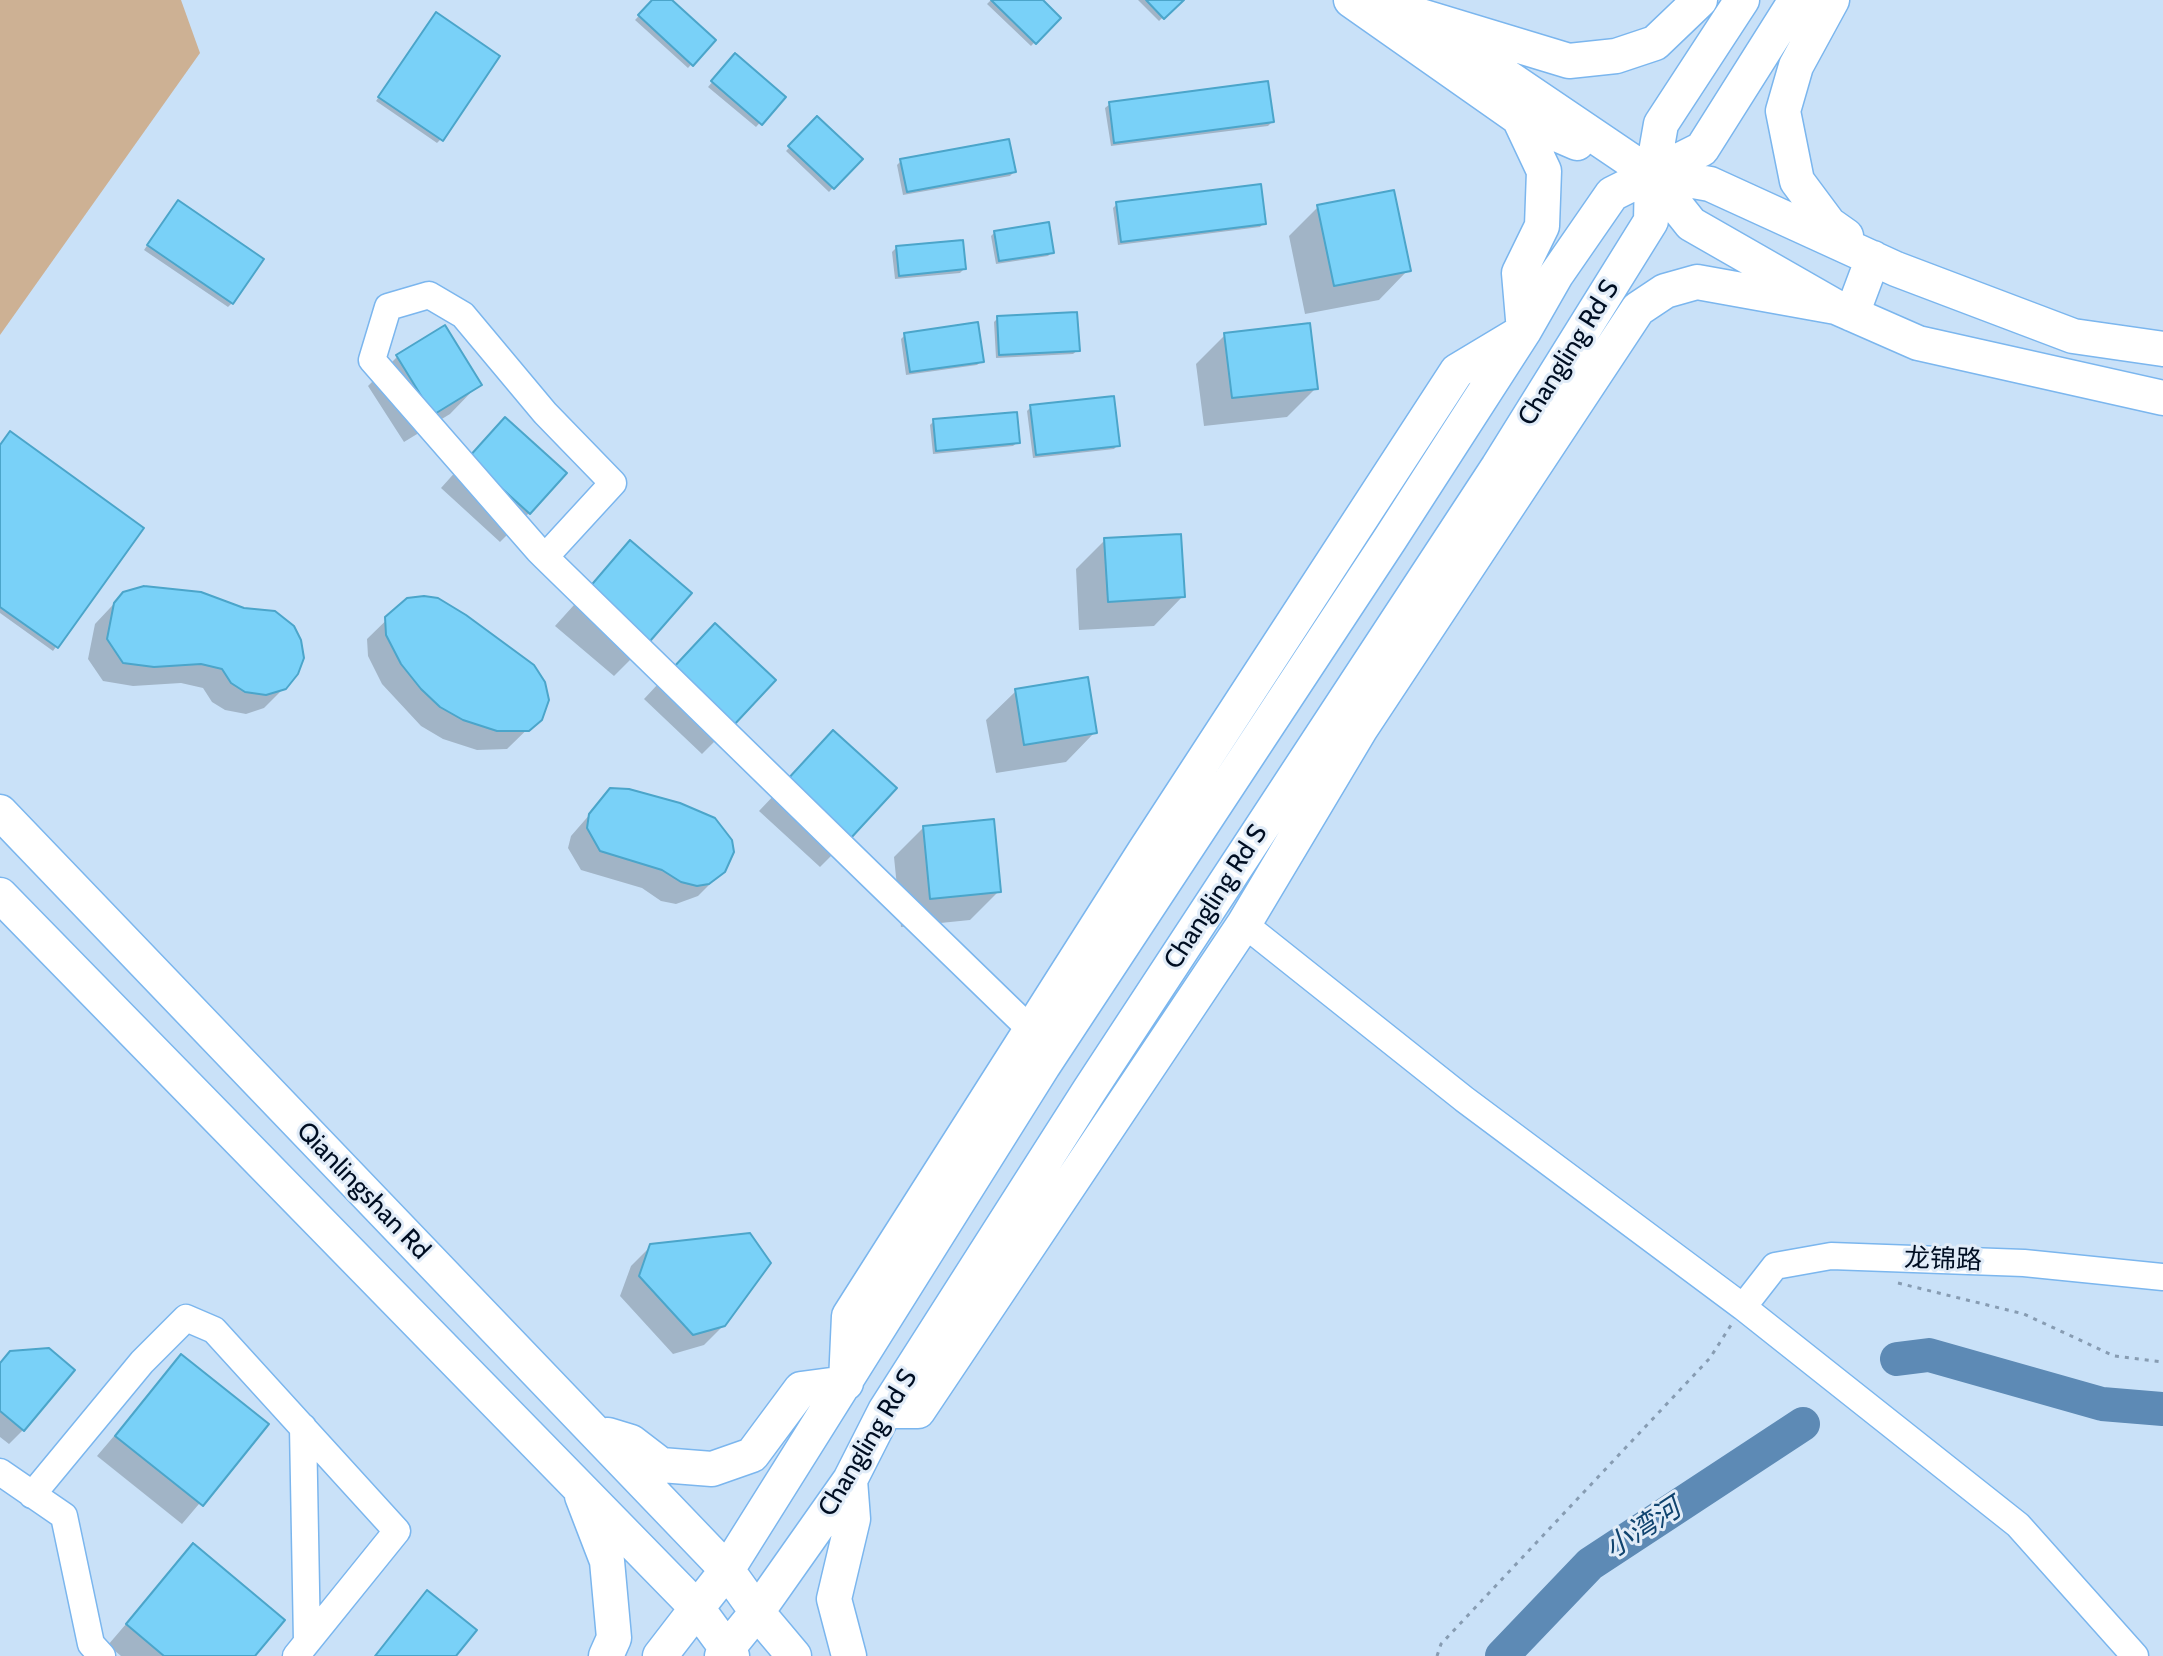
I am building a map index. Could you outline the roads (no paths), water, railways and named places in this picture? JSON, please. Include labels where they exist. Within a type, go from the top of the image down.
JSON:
[{"type":"main road","points":[[1351,0],[1519,118],[1652,175],[1710,184],[1885,264],[2073,336],[2163,349]]},
{"type":"main road","points":[[1404,7],[1569,61],[1616,56],[1655,43],[1700,0]]},
{"type":"main road","name":"Changling Rd S","points":[[727,1654],[850,1480],[885,1411],[1548,386],[1651,221],[1652,175],[1661,124],[1742,0]]},
{"type":"main road","name":"Changling Rd S","points":[[697,1608],[727,1570],[1043,1066],[1524,331],[1556,275],[1612,194],[1702,149],[1796,0]]},
{"type":"main road","points":[[1832,0],[1796,66],[1783,111],[1797,181],[1829,224],[1885,264]]},
{"type":"main road","points":[[1404,7],[1652,175],[1691,224],[1844,310],[1918,343],[2163,398]]},
{"type":"main road","points":[[1709,54],[1748,79]]},
{"type":"main road","points":[[606,1656],[614,1638],[607,1561],[569,1475],[583,1454],[590,1430],[631,1442],[661,1465],[712,1469],[752,1455],[801,1389],[846,1383],[849,1316],[1033,1032],[1144,852],[1457,371],[1524,331],[1519,273],[1542,226],[1544,171],[1519,118]]},
{"type":"main road","points":[[1844,310],[1885,264]]},
{"type":"main road","points":[[1556,275],[1598,306],[1602,362]]},
{"type":"main road","points":[[885,1411],[918,1411],[1244,924],[1361,728],[1638,309],[1665,291],[1697,282],[1844,310]]},
{"type":"main road","points":[[1548,386],[1585,363],[1602,362]]},
{"type":"main road","name":"Qianlingshan Rd","points":[[0,812],[727,1570],[757,1612]]},
{"type":"main road","name":"Qianlingshan Rd","points":[[0,895],[697,1608],[727,1654]]},
{"type":"main road","points":[[803,1450],[850,1480],[853,1519],[834,1599],[849,1656]]},
{"type":"main road","points":[[660,1656],[697,1608]]},
{"type":"main road","points":[[757,1612],[794,1656]]},
{"type":"street","points":[[545,557],[613,483],[545,413],[463,315],[429,295],[388,307],[372,360],[545,557],[1033,1032]]},
{"type":"street","points":[[1244,924],[1464,1099],[1743,1307],[2018,1525],[2135,1656]]},
{"type":"street","name":"龙锦路","points":[[1743,1307],[1775,1266],[1831,1256],[2024,1263],[2163,1277]]},
{"type":"street","points":[[32,1495],[142,1362],[186,1318],[214,1330],[397,1531],[301,1649]]},
{"type":"street","points":[[301,1649],[303,1427]]},
{"type":"street","points":[[0,1472],[64,1516],[91,1644],[102,1656]]},
{"type":"waterway","name":"小湾河","points":[[1897,1359],[1929,1355],[2102,1404],[2163,1409]]},
{"type":"waterway","name":"小湾河","points":[[1502,1656],[1590,1564],[1803,1424]]}]
